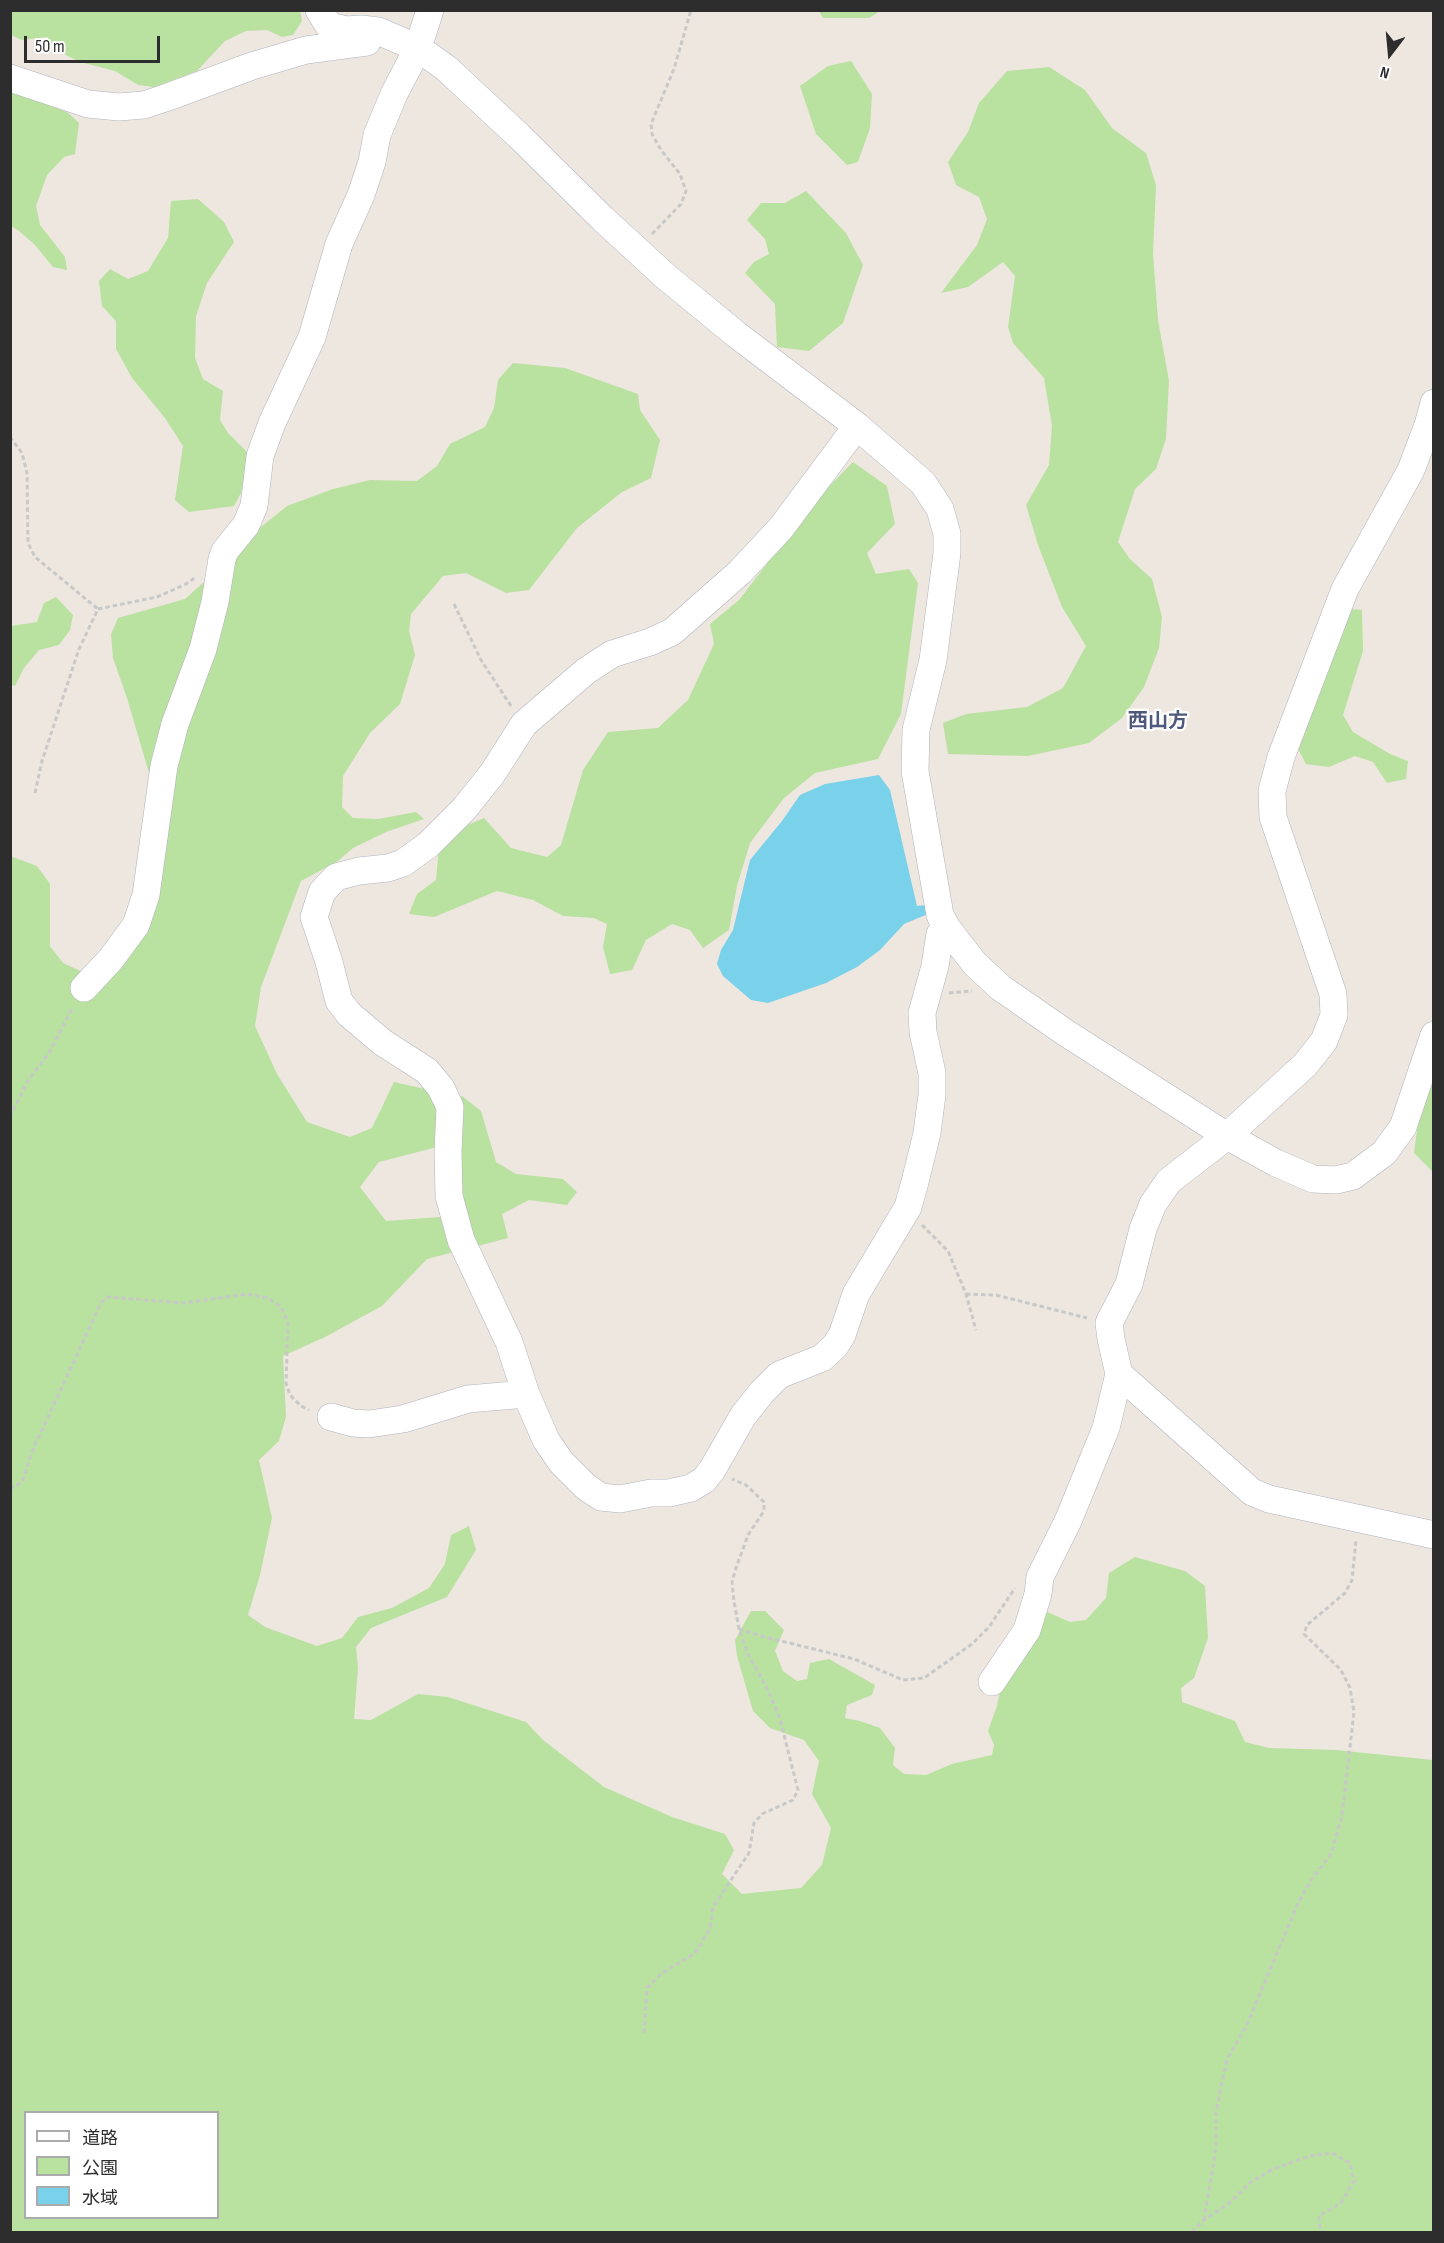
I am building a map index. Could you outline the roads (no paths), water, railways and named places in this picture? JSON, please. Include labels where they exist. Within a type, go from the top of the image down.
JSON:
[{"type":"street","points":[[319,10],[329,26],[346,30],[378,31],[407,43],[446,68],[519,135],[635,248],[737,335],[857,426],[922,483],[940,509],[947,534],[947,554],[933,660],[916,730],[915,771],[941,914],[934,966],[922,1013],[923,1032],[932,1073],[932,1095],[927,1133],[908,1207],[856,1294],[842,1335],[835,1346],[822,1358],[779,1375],[743,1416],[704,1480],[691,1488],[669,1493],[651,1493],[620,1499],[601,1497],[586,1487],[561,1462],[546,1440],[526,1394],[509,1342],[461,1240],[449,1196],[450,1107],[441,1088],[427,1071],[382,1042],[349,1014],[339,1001],[314,917],[322,892],[336,877],[359,870],[388,868],[403,863],[429,845],[464,809],[492,774],[524,724],[586,671],[612,654],[650,642],[672,632],[740,572],[781,528],[857,426]]},
{"type":"street","points":[[84,988],[111,959],[136,925],[146,895],[164,766],[175,724],[203,649],[215,602],[222,559],[225,551],[246,525],[254,506],[260,456],[272,423],[312,337],[339,244],[361,195],[372,162],[377,135],[394,94],[407,43],[430,10]]},
{"type":"street","points":[[10,78],[88,104],[119,107],[144,105],[252,66],[306,50],[407,43]]},
{"type":"street","points":[[992,1682],[1027,1630],[1038,1594],[1040,1577],[1068,1521],[1102,1439],[1119,1374],[1109,1323],[1129,1284],[1143,1229],[1153,1204],[1169,1181],[1227,1136],[1305,1065],[1324,1041],[1334,1015],[1333,994],[1273,817],[1272,791],[1281,757],[1345,588],[1411,470],[1434,403]]},
{"type":"street","points":[[941,914],[975,964],[1001,988],[1066,1033],[1227,1136],[1276,1163],[1313,1179],[1336,1180],[1353,1176],[1384,1153],[1403,1126],[1434,1035]]},
{"type":"street","points":[[1119,1374],[1252,1492],[1269,1498],[1434,1535]]},
{"type":"street","points":[[331,1417],[353,1423],[369,1424],[403,1419],[468,1399],[526,1394]]},
{"type":"water","points":[[879,775],[890,790],[917,906],[925,905],[928,914],[904,924],[880,950],[857,967],[826,983],[768,1003],[751,1000],[723,976],[717,964],[721,950],[733,930],[750,860],[800,795],[825,784]]},
{"type":"district","name":"西山方","points":[[1158,722]]}]
